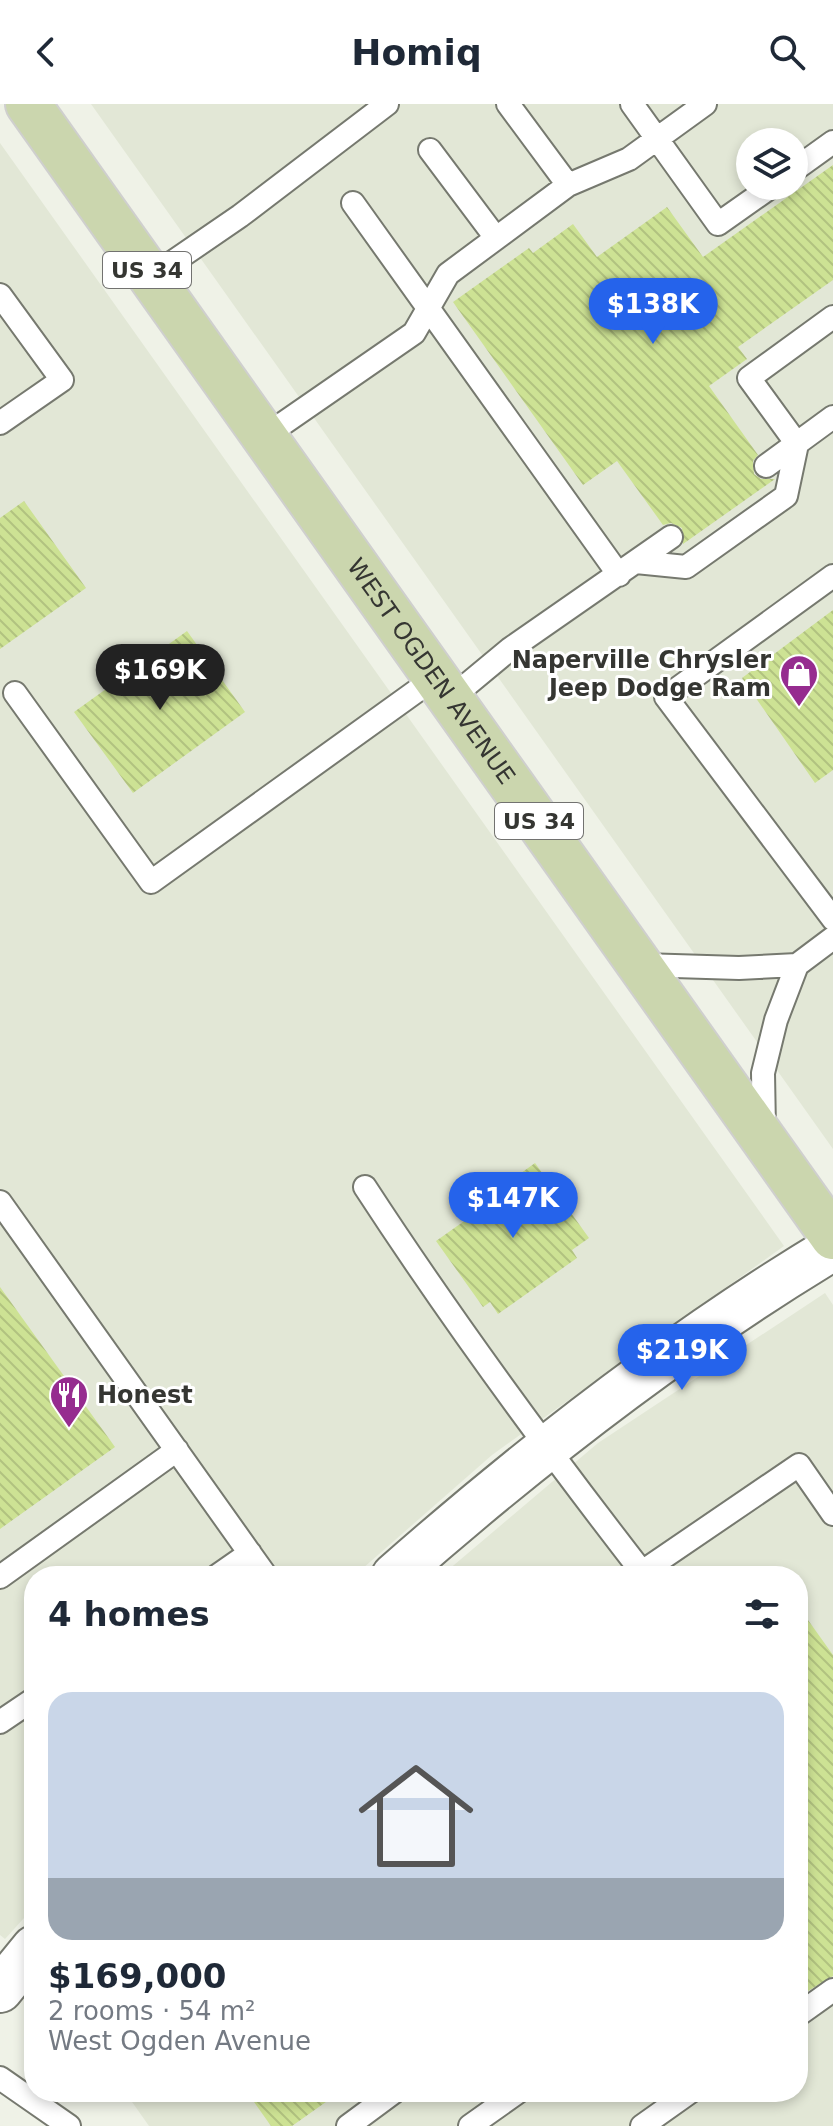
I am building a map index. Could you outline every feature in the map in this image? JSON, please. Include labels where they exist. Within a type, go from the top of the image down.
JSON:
[{"type":"main road","name":"WEST OGDEN AVENUE","points":[[28,104],[833,1237]]},
{"type":"street","points":[[406,1566],[547,1448],[781,1280],[833,1248]]},
{"type":"street","points":[[0,1990],[24,1960]]},
{"type":"lane","points":[[151,277],[240,216],[387,104]]},
{"type":"lane","points":[[508,104],[568,185]]},
{"type":"lane","points":[[632,104],[718,224],[752,200]]},
{"type":"lane","points":[[265,436],[414,333],[448,274],[568,185],[629,159],[705,104]]},
{"type":"lane","points":[[808,160],[833,142]]},
{"type":"lane","points":[[430,150],[496,238]]},
{"type":"lane","points":[[353,203],[428,308],[627,568]]},
{"type":"lane","points":[[0,295],[62,380],[0,423]]},
{"type":"lane","points":[[627,568],[686,567],[786,496],[797,444],[749,378],[833,317]]},
{"type":"lane","points":[[766,466],[833,417]]},
{"type":"lane","points":[[15,693],[151,882],[443,688],[510,649],[671,537]]},
{"type":"lane","points":[[833,576],[666,697],[833,919]]},
{"type":"lane","points":[[764,1139],[763,1073],[776,1020],[797,965],[833,938]]},
{"type":"lane","points":[[642,965],[739,968],[797,965]]},
{"type":"lane","points":[[365,1187],[424,1277],[634,1566]]},
{"type":"lane","points":[[0,1202],[259,1566]]},
{"type":"lane","points":[[0,1577],[177,1450]]},
{"type":"lane","points":[[652,1566],[799,1465],[833,1514]]},
{"type":"lane","points":[[231,1566],[250,1553]]},
{"type":"lane","points":[[0,1722],[24,1706]]},
{"type":"lane","points":[[808,2008],[833,1990]]},
{"type":"lane","points":[[0,2078],[24,2095]]},
{"type":"lane","points":[[34,2102],[69,2126]]},
{"type":"lane","points":[[348,2126],[380,2102]]},
{"type":"lane","points":[[470,2126],[504,2102]]},
{"type":"lane","points":[[642,2126],[676,2102]]},
{"type":"shaded area","points":[[91,104],[833,104],[833,1149]]},
{"type":"shaded area","points":[[0,143],[784,1246],[492,1455],[365,1566],[24,1566],[24,1918],[5,1939],[0,1935]]},
{"type":"shaded area","points":[[825,1293],[833,1305],[833,2126],[149,2126],[132,2102],[808,2102],[808,1566],[453,1566],[598,1443]]},
{"type":"building","points":[[833,165],[833,280],[738,347],[747,359],[709,386],[758,455],[753,461],[754,474],[761,479],[775,479],[683,544],[682,528],[671,523],[663,525],[617,461],[583,485],[453,302],[529,248],[533,253],[573,224],[597,257],[667,207],[703,257],[784,200],[808,200],[808,183]]},
{"type":"building","points":[[24,501],[86,588],[0,649],[0,518]]},
{"type":"building","name":"Naperville Chrysler Jeep Dodge Ram","points":[[833,610],[833,770],[815,783],[742,678]]},
{"type":"building","points":[[187,631],[245,712],[133,793],[74,712]]},
{"type":"building","points":[[535,1163],[589,1238],[572,1250],[577,1258],[498,1314],[490,1302],[483,1307],[436,1241],[470,1217],[462,1205],[487,1187],[492,1194]]},
{"type":"building","points":[[0,1287],[115,1447],[0,1529]]},
{"type":"building","points":[[808,1620],[833,1655],[833,1976],[808,1991]]},
{"type":"building","points":[[254,2102],[326,2102],[292,2126],[271,2126]]},
{"type":"place","name":"Naperville Chrysler Jeep Dodge Ram","points":[[799,708]]},
{"type":"place","name":"Honest","points":[[69,1429]]}]
